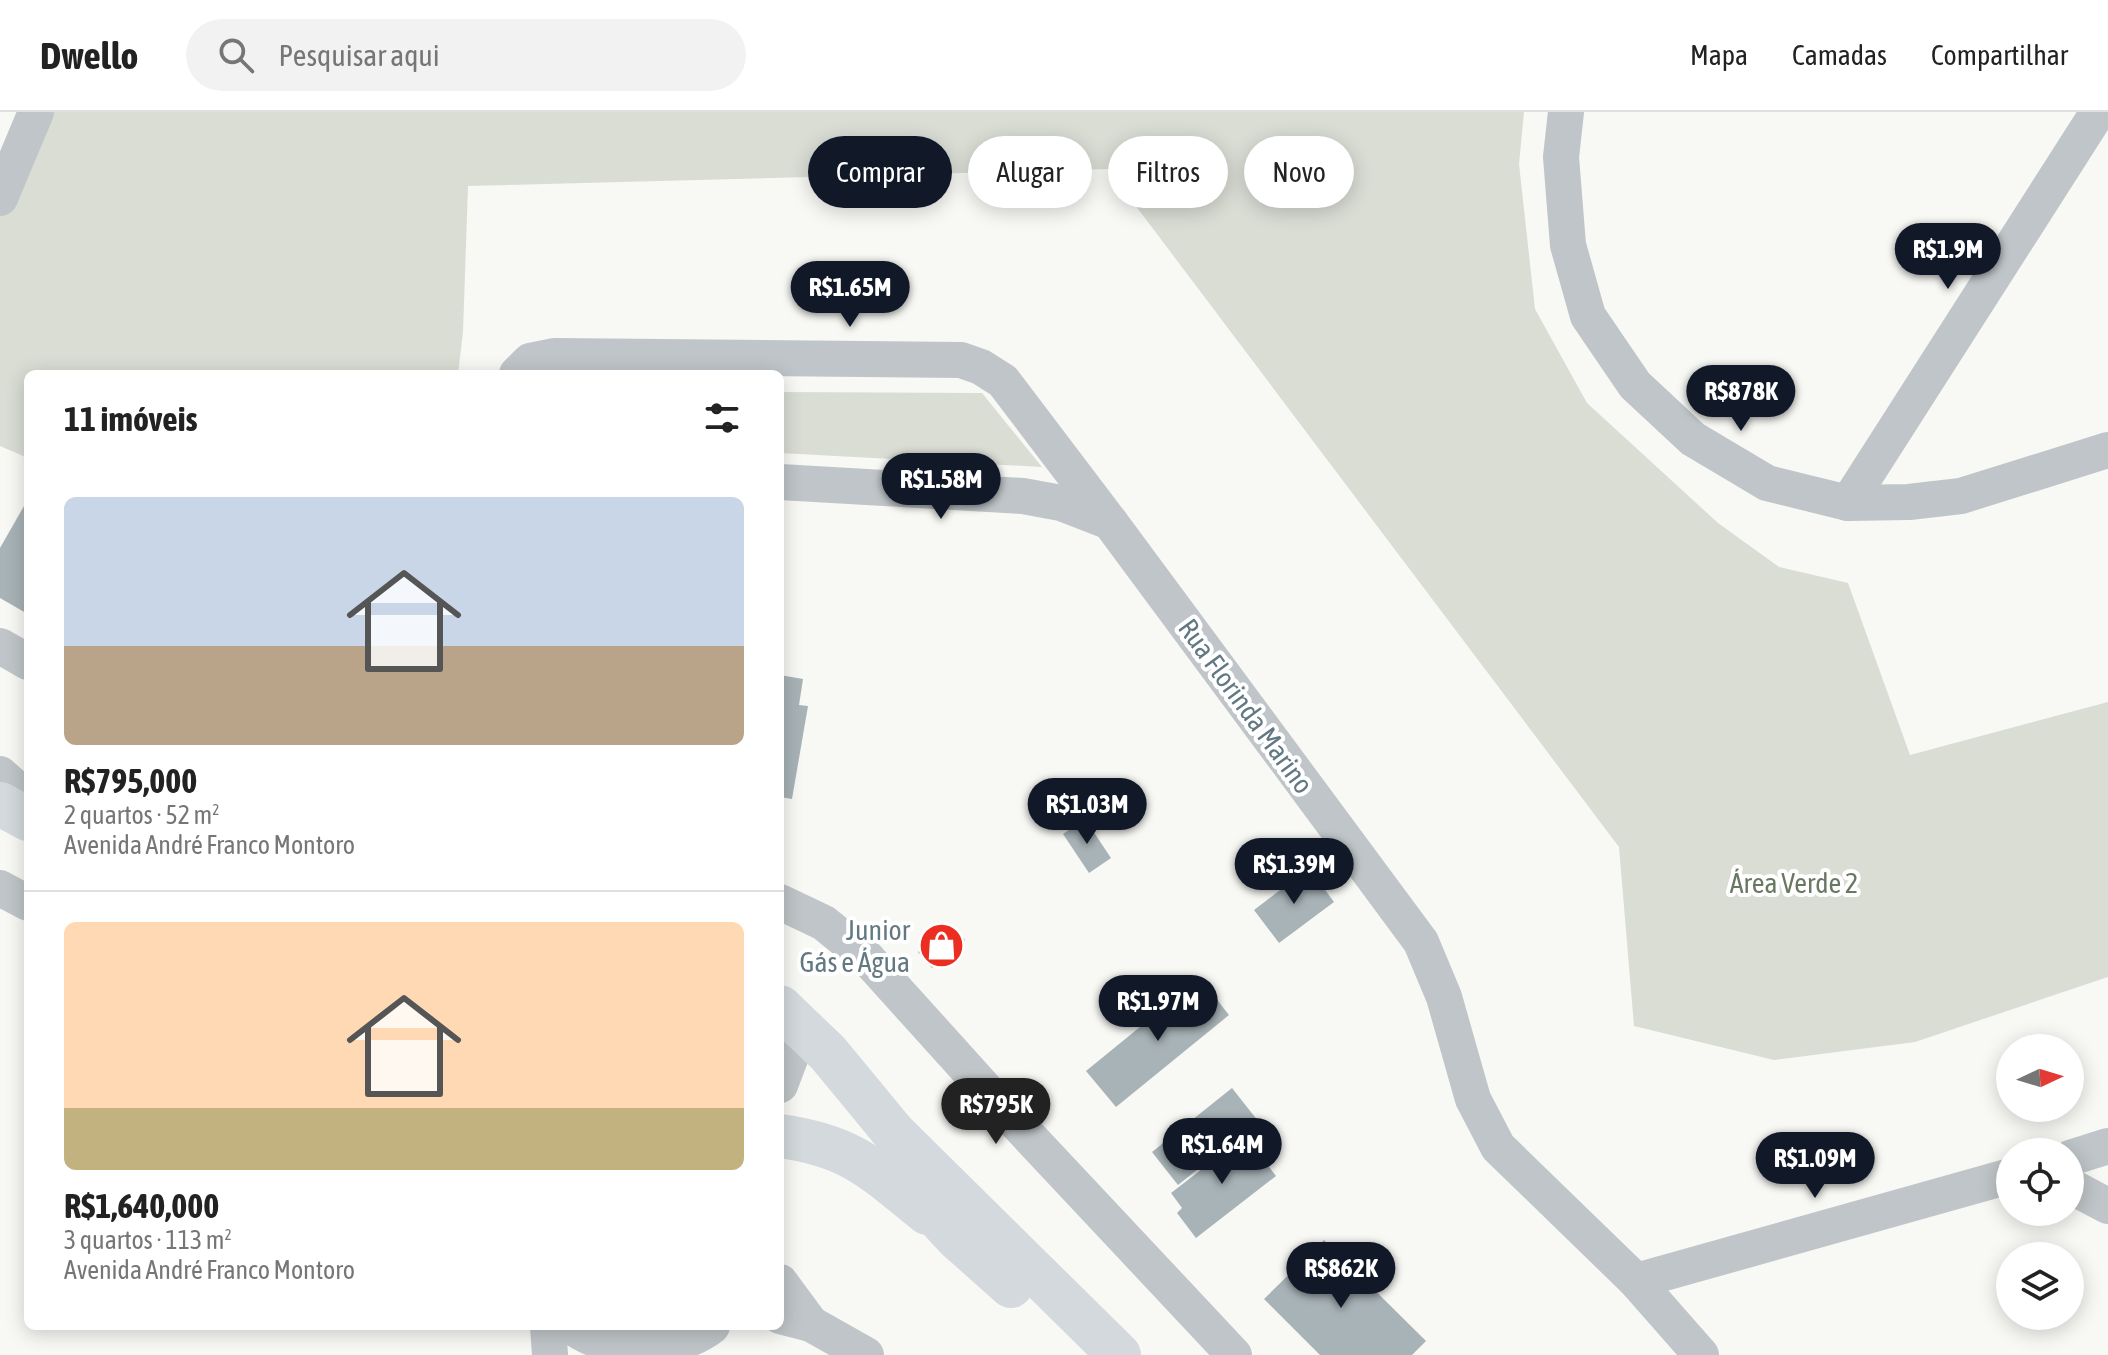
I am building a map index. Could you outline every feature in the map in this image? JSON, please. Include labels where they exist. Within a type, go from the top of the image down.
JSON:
[{"type":"main road","points":[[0,804],[24,817]]},
{"type":"main road","points":[[784,1011],[828,1053],[894,1133],[1119,1355]]},
{"type":"main road","points":[[784,1058],[894,1133]]},
{"type":"main road","points":[[784,1059],[957,1238]]},
{"type":"main road","points":[[784,1137],[808,1140],[864,1162],[957,1238],[1087,1355]]},
{"type":"street","points":[[0,198],[36,112]]},
{"type":"street","points":[[1566,112],[1561,157],[1568,245],[1588,316],[1635,385],[1693,439],[1767,483],[1848,503],[1909,502],[1961,496],[2108,450]]},
{"type":"street","points":[[1848,503],[2098,112]]},
{"type":"street","name":"Rua Florinda Marino","points":[[521,370],[530,361],[555,356],[961,360],[981,367],[1003,381],[1421,942],[1444,997],[1473,1099],[1498,1147],[1636,1281],[1701,1355]]},
{"type":"street","points":[[784,482],[1023,496],[1061,503],[1110,522]]},
{"type":"street","points":[[0,646],[24,660]]},
{"type":"street","points":[[0,774],[24,795]]},
{"type":"street","points":[[0,888],[24,901]]},
{"type":"street","points":[[784,904],[824,923],[867,958],[1006,1112],[1234,1355]]},
{"type":"street","points":[[2084,1154],[2108,1146]]},
{"type":"street","points":[[1636,1281],[1996,1180]]},
{"type":"street","points":[[2084,1193],[2108,1206]]},
{"type":"street","points":[[784,1292],[795,1320],[866,1355]]},
{"type":"street","points":[[548,1330],[550,1355]]},
{"type":"street","points":[[575,1330],[612,1350],[643,1354],[679,1347],[706,1330]]},
{"type":"green space","name":"Área Verde 2","points":[[36,112],[1524,112],[1519,164],[1535,309],[1587,403],[1718,523],[1779,567],[1848,583],[1910,755],[2108,702],[2108,977],[1915,1042],[1774,1060],[1634,1026],[1619,847],[1137,208],[1228,208],[1228,136],[1108,136],[1108,169],[1092,169],[1092,136],[968,136],[968,173],[952,173],[952,136],[808,136],[808,177],[468,186],[463,332],[458,370],[24,370],[24,456],[0,446],[0,198]]},
{"type":"green space","points":[[784,392],[982,393],[1042,467],[784,453]]},
{"type":"building","points":[[24,506],[24,612],[0,598],[0,548]]},
{"type":"building","points":[[784,676],[803,679],[799,705],[808,706],[792,799],[784,798]]},
{"type":"building","points":[[1085,819],[1111,858],[1089,873],[1063,834]]},
{"type":"building","points":[[1309,868],[1334,902],[1279,943],[1254,910]]},
{"type":"building","name":"Junior Gás e Água","points":[[950,924],[965,940],[932,968],[918,952]]},
{"type":"building","points":[[1200,978],[1229,1015],[1116,1107],[1086,1071]]},
{"type":"building","points":[[1232,1088],[1258,1121],[1178,1185],[1152,1152]]},
{"type":"building","points":[[1245,1136],[1276,1176],[1196,1238],[1177,1213],[1182,1208],[1171,1193]]},
{"type":"building","points":[[1324,1240],[1426,1341],[1412,1355],[1320,1355],[1264,1299]]},
{"type":"place","name":"Junior Gás e Água","points":[[941,946]]}]
